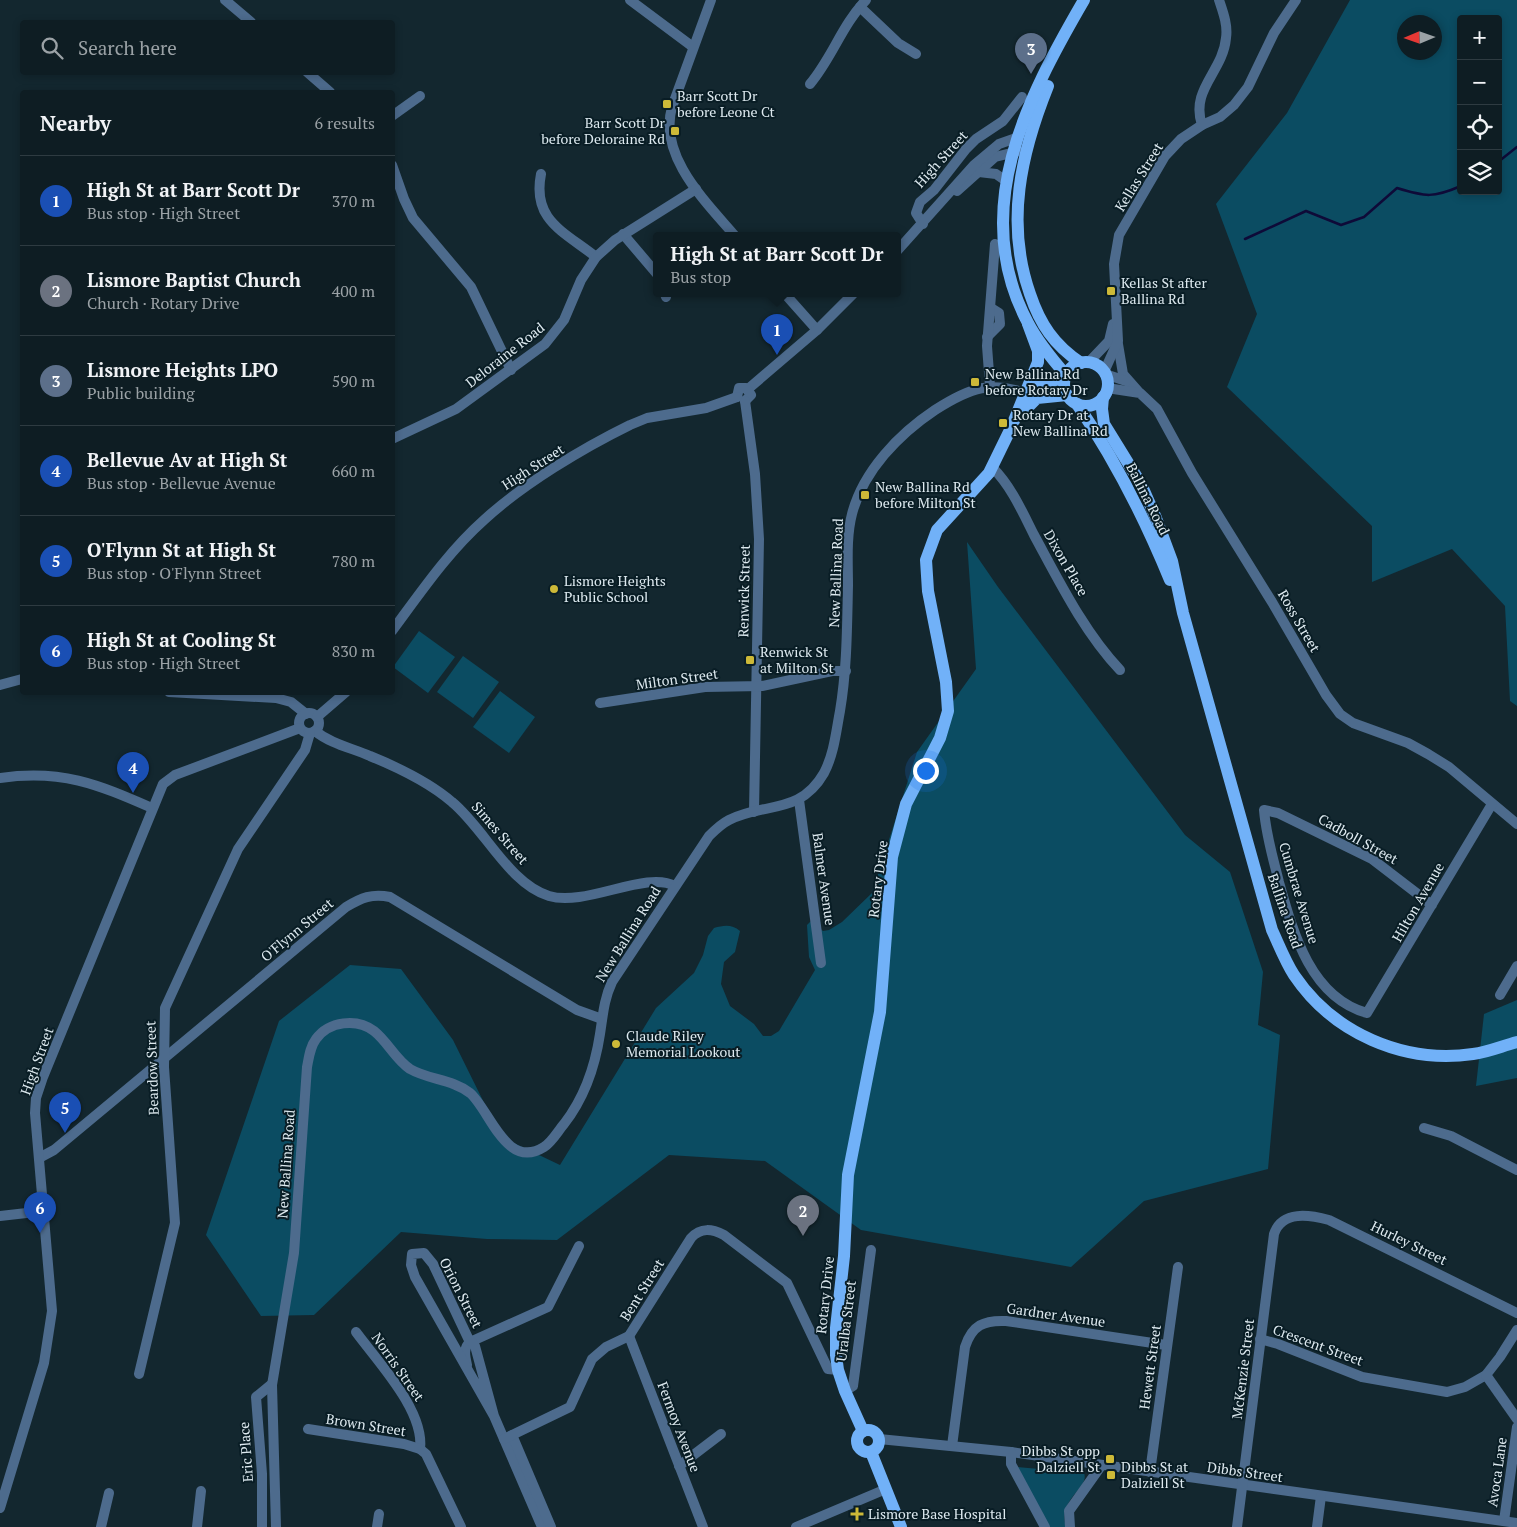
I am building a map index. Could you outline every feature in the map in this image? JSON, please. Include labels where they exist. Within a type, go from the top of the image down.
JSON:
[{"type":"main road","points":[[1065,377],[1028,324],[1013,285],[1004,232],[1006,181],[1016,138],[1047,68],[1084,0]]},
{"type":"main road","points":[[1037,398],[1072,400],[1091,405],[1105,392],[1104,373],[1096,364],[1085,362],[1064,352],[1052,339],[1036,310],[1024,278],[1016,219],[1022,167],[1031,131],[1064,51],[1093,0]]},
{"type":"main road","name":"Rotary Drive","points":[[838,1370],[835,1343],[844,1256],[847,1184],[880,1012],[892,857],[906,804],[940,738],[948,712],[946,682],[928,591],[926,560],[937,530],[947,516],[984,480],[1011,428],[1024,393],[1037,367],[1039,356],[1028,324]]},
{"type":"main road","points":[[1072,400],[1064,387],[1065,377],[1071,367],[1085,362]]},
{"type":"main road","points":[[1024,393],[1042,384],[1065,377]]},
{"type":"main road","name":"Ballina Road","points":[[1105,392],[1102,409],[1104,424],[1141,484],[1172,561],[1184,613],[1272,930],[1285,960],[1303,988],[1323,1009],[1350,1030],[1375,1042],[1404,1051],[1432,1055],[1461,1055],[1517,1042]]},
{"type":"main road","name":"Rotary Drive","points":[[1011,428],[1028,405],[1037,398]]},
{"type":"main road","name":"Ballina Road","points":[[1072,400],[1093,427],[1139,511],[1184,613]]},
{"type":"main road","name":"Uralba Street","points":[[838,1370],[863,1431],[857,1438],[858,1447],[862,1451],[871,1452],[901,1527]]},
{"type":"main road","points":[[863,1431],[872,1430],[879,1438],[878,1447],[871,1452]]},
{"type":"street","points":[[225,0],[248,20]]},
{"type":"street","points":[[630,0],[693,47]]},
{"type":"street","points":[[711,0],[672,107],[668,126],[675,154],[696,189],[732,232]]},
{"type":"street","points":[[1202,125],[1198,111],[1200,97],[1220,60],[1226,38],[1226,26],[1219,0]]},
{"type":"street","name":"Kellas Street","points":[[1126,381],[1121,368],[1118,341],[1114,264],[1119,236],[1165,156],[1181,139],[1202,125],[1220,117],[1234,105],[1248,86],[1274,33],[1296,0]]},
{"type":"street","points":[[810,84],[825,67],[843,29],[863,3],[898,43],[916,54]]},
{"type":"street","points":[[310,75],[328,90]]},
{"type":"street","points":[[395,114],[420,96]]},
{"type":"street","name":"High Street","points":[[922,224],[916,213],[920,202],[934,190],[966,149],[976,139],[1003,121],[1022,97]]},
{"type":"street","points":[[941,204],[995,157],[1018,152],[1031,131]]},
{"type":"street","points":[[901,247],[941,204],[962,178],[990,150],[1016,138]]},
{"type":"street","points":[[979,172],[991,172],[1006,181]]},
{"type":"street","points":[[395,174],[413,218],[471,286],[511,370]]},
{"type":"street","points":[[541,174],[538,190],[539,202],[544,212],[560,228],[596,257]]},
{"type":"street","name":"Deloraine Road","points":[[395,438],[456,409],[545,344],[555,334],[564,320],[581,280],[596,257],[623,234],[696,189]]},
{"type":"street","points":[[623,234],[653,269]]},
{"type":"street","points":[[990,386],[987,337],[995,244]]},
{"type":"street","points":[[787,297],[817,330],[851,297]]},
{"type":"street","name":"Kellas Street","points":[[1085,362],[1109,341],[1116,298]]},
{"type":"street","name":"High Street","points":[[395,627],[429,580],[464,540],[495,509],[522,489],[630,425],[647,418],[706,408],[741,399],[739,388],[748,389],[817,330]]},
{"type":"street","name":"Kellas Street","points":[[1104,373],[1118,341]]},
{"type":"street","points":[[1104,373],[1126,381],[1140,393]]},
{"type":"street","name":"New Ballina Road","points":[[276,1527],[272,1384],[294,1253],[307,1067],[310,1052],[316,1039],[324,1030],[350,1022],[373,1030],[400,1062],[411,1070],[455,1084],[471,1095],[505,1141],[520,1150],[528,1151],[545,1146],[569,1118],[580,1100],[596,1060],[605,1001],[612,982],[709,836],[728,820],[799,800],[819,781],[829,762],[846,671],[851,516],[863,485],[884,456],[909,429],[956,398],[990,386],[1004,386],[1037,398]]},
{"type":"street","points":[[1105,392],[1140,393]]},
{"type":"street","name":"Ross Street","points":[[1140,393],[1157,409],[1192,473],[1335,708],[1353,723],[1428,754],[1449,767],[1517,824]]},
{"type":"street","name":"Renwick Street","points":[[741,399],[758,508],[754,812]]},
{"type":"street","name":"Dixon Place","points":[[992,467],[1004,479],[1049,563],[1101,650],[1120,670]]},
{"type":"street","name":"Milton Street","points":[[600,703],[705,687],[757,686],[802,679],[832,671],[846,671]]},
{"type":"street","points":[[0,685],[20,680]]},
{"type":"street","points":[[241,695],[284,700],[297,706],[306,714],[317,718]]},
{"type":"street","points":[[317,718],[343,695]]},
{"type":"street","points":[[306,714],[300,719],[300,728],[303,732],[312,732],[319,725],[317,718]]},
{"type":"street","name":"High Street","points":[[0,1508],[44,1363],[50,1327],[52,1295],[35,1106],[38,1089],[163,784],[175,775],[300,728]]},
{"type":"street","name":"Simes Street","points":[[312,732],[378,760],[438,791],[470,819],[518,876],[542,893],[557,898],[572,899],[646,884],[663,883],[675,886]]},
{"type":"street","name":"Beardow Street","points":[[139,1374],[175,1223],[164,1016],[173,986],[238,849],[305,750],[312,732]]},
{"type":"street","points":[[0,778],[48,775],[79,779],[152,808]]},
{"type":"street","name":"Balmer Avenue","points":[[799,800],[821,963]]},
{"type":"street","name":"Hilton Avenue","points":[[1367,1013],[1492,804]]},
{"type":"street","name":"Cadboll Street","points":[[1264,810],[1278,813],[1372,860],[1432,905]]},
{"type":"street","name":"Cumbrae Avenue","points":[[1264,810],[1265,829],[1290,922],[1305,958],[1338,999],[1352,1009],[1367,1013]]},
{"type":"street","name":"O'Flynn Street","points":[[39,1158],[54,1150],[346,908],[370,896],[383,896],[397,901],[578,1010],[602,1019]]},
{"type":"street","points":[[1500,995],[1517,966]]},
{"type":"street","points":[[1424,1128],[1437,1130],[1517,1170]]},
{"type":"street","points":[[0,1216],[44,1211]]},
{"type":"street","name":"Hurley Street","points":[[1285,1219],[1305,1216],[1329,1220],[1517,1313]]},
{"type":"street","name":"McKenzie Street","points":[[1237,1527],[1274,1234],[1278,1225],[1285,1219]]},
{"type":"street","name":"Bent Street","points":[[508,1437],[570,1407],[592,1359],[606,1347],[630,1336],[691,1238],[704,1230],[714,1230],[724,1235],[787,1283]]},
{"type":"street","points":[[468,1370],[466,1346],[470,1342],[548,1307],[580,1246]]},
{"type":"street","name":"Uralba Street","points":[[845,1390],[853,1386],[871,1250]]},
{"type":"street","name":"Orion Street","points":[[494,1416],[475,1346],[470,1342],[433,1264],[424,1253],[412,1254],[411,1265],[415,1277],[494,1416],[508,1437],[542,1527]]},
{"type":"street","name":"Hewett Street","points":[[1150,1472],[1178,1267]]},
{"type":"street","name":"Uralba Street","points":[[787,1283],[828,1369],[838,1370]]},
{"type":"street","name":"Gardner Avenue","points":[[952,1446],[965,1347],[968,1336],[978,1325],[986,1321],[1006,1322],[1166,1346]]},
{"type":"street","name":"Crescent Street","points":[[1260,1339],[1278,1344],[1355,1374],[1446,1392],[1461,1389],[1486,1375],[1517,1330]]},
{"type":"street","name":"Norris Street","points":[[356,1332],[411,1409],[420,1432],[420,1449],[430,1461],[461,1527]]},
{"type":"street","name":"Fermoy Avenue","points":[[630,1336],[704,1527]]},
{"type":"street","name":"Avoca Lane","points":[[1486,1375],[1517,1419]]},
{"type":"street","name":"Eric Place","points":[[262,1527],[262,1474],[256,1397],[272,1384]]},
{"type":"street","name":"Avoca Lane","points":[[1504,1521],[1517,1427]]},
{"type":"street","name":"Brown Street","points":[[308,1429],[404,1444],[420,1449]]},
{"type":"street","points":[[679,1466],[721,1434]]},
{"type":"street","points":[[508,1437],[550,1527]]},
{"type":"street","name":"Dibbs Street","points":[[879,1438],[1011,1452],[1517,1523]]},
{"type":"street","points":[[1011,1452],[1011,1464],[1045,1527]]},
{"type":"street","points":[[1070,1527],[1069,1511],[1101,1466]]},
{"type":"street","points":[[796,1527],[886,1489]]},
{"type":"street","points":[[197,1527],[201,1491]]},
{"type":"street","points":[[101,1527],[109,1493]]},
{"type":"street","points":[[1317,1527],[1321,1496]]},
{"type":"street","points":[[377,1527],[379,1514]]},
{"type":"shaded area","points":[[1350,0],[1517,0],[1517,706],[1510,701],[1505,606],[1452,549],[1372,582],[1372,526],[1227,387],[1257,314],[1216,204],[1287,113]]},
{"type":"shaded area","points":[[967,542],[998,587],[1185,835],[1230,872],[1263,972],[1258,1025],[1280,1035],[1268,1169],[1144,1201],[1071,1267],[861,1230],[765,1161],[669,1155],[557,1240],[487,1239],[401,1232],[314,1315],[261,1316],[206,1235],[279,1021],[350,965],[401,969],[453,1040],[501,1137],[560,1165],[656,1008],[694,973],[703,955],[708,936],[714,928],[728,926],[740,931],[735,952],[724,962],[721,984],[730,1006],[754,1024],[763,1036],[771,1036],[779,1031],[815,970],[809,957],[807,925],[811,921],[823,931],[829,930],[842,922],[872,893],[917,752],[976,669]]},
{"type":"shaded area","points":[[419,631],[455,657],[428,693],[395,668],[395,664]]},
{"type":"shaded area","points":[[463,656],[499,682],[473,718],[437,692]]},
{"type":"shaded area","points":[[500,691],[535,717],[509,753],[473,727]]},
{"type":"shaded area","points":[[1517,1000],[1517,1078],[1476,1086],[1484,1014]]},
{"type":"shaded area","points":[[1017,1467],[1084,1473],[1085,1478],[1082,1484],[1066,1509],[1064,1517],[1066,1527],[1049,1527]]},
{"type":"waterway","points":[[1502,159],[1517,147]]},
{"type":"waterway","points":[[1245,239],[1306,211],[1341,225],[1364,217],[1397,188],[1429,195],[1443,193],[1457,188]]},
{"type":"place","name":"Lismore Heights LPO","points":[[1031,74]]},
{"type":"place","name":"Barr Scott Dr before Leone Ct","points":[[667,104]]},
{"type":"place","name":"Barr Scott Dr before Deloraine Rd","points":[[675,131]]},
{"type":"place","name":"Kellas St after Ballina Rd","points":[[1111,291]]},
{"type":"place","name":"High St at Barr Scott Dr","points":[[777,355]]},
{"type":"place","name":"New Ballina Rd before Rotary Dr","points":[[975,382]]},
{"type":"place","name":"Rotary Dr at New Ballina Rd","points":[[1003,423]]},
{"type":"place","name":"New Ballina Rd before Milton St","points":[[865,495]]},
{"type":"place","name":"Lismore Heights Public School","points":[[554,589]]},
{"type":"place","name":"Renwick St at Milton St","points":[[750,660]]},
{"type":"place","name":"Bellevue Av at High St","points":[[133,793]]},
{"type":"place","name":"Claude Riley Memorial Lookout","points":[[616,1044]]},
{"type":"place","name":"O'Flynn St at High St","points":[[65,1133]]},
{"type":"place","name":"High St at Cooling St","points":[[40,1233]]},
{"type":"place","name":"Lismore Baptist Church","points":[[803,1236]]},
{"type":"place","name":"Dibbs St opp Dalziell St","points":[[1110,1459]]},
{"type":"place","name":"Dibbs St at Dalziell St","points":[[1111,1475]]},
{"type":"place","name":"Lismore Base Hospital","points":[[857,1514]]}]
